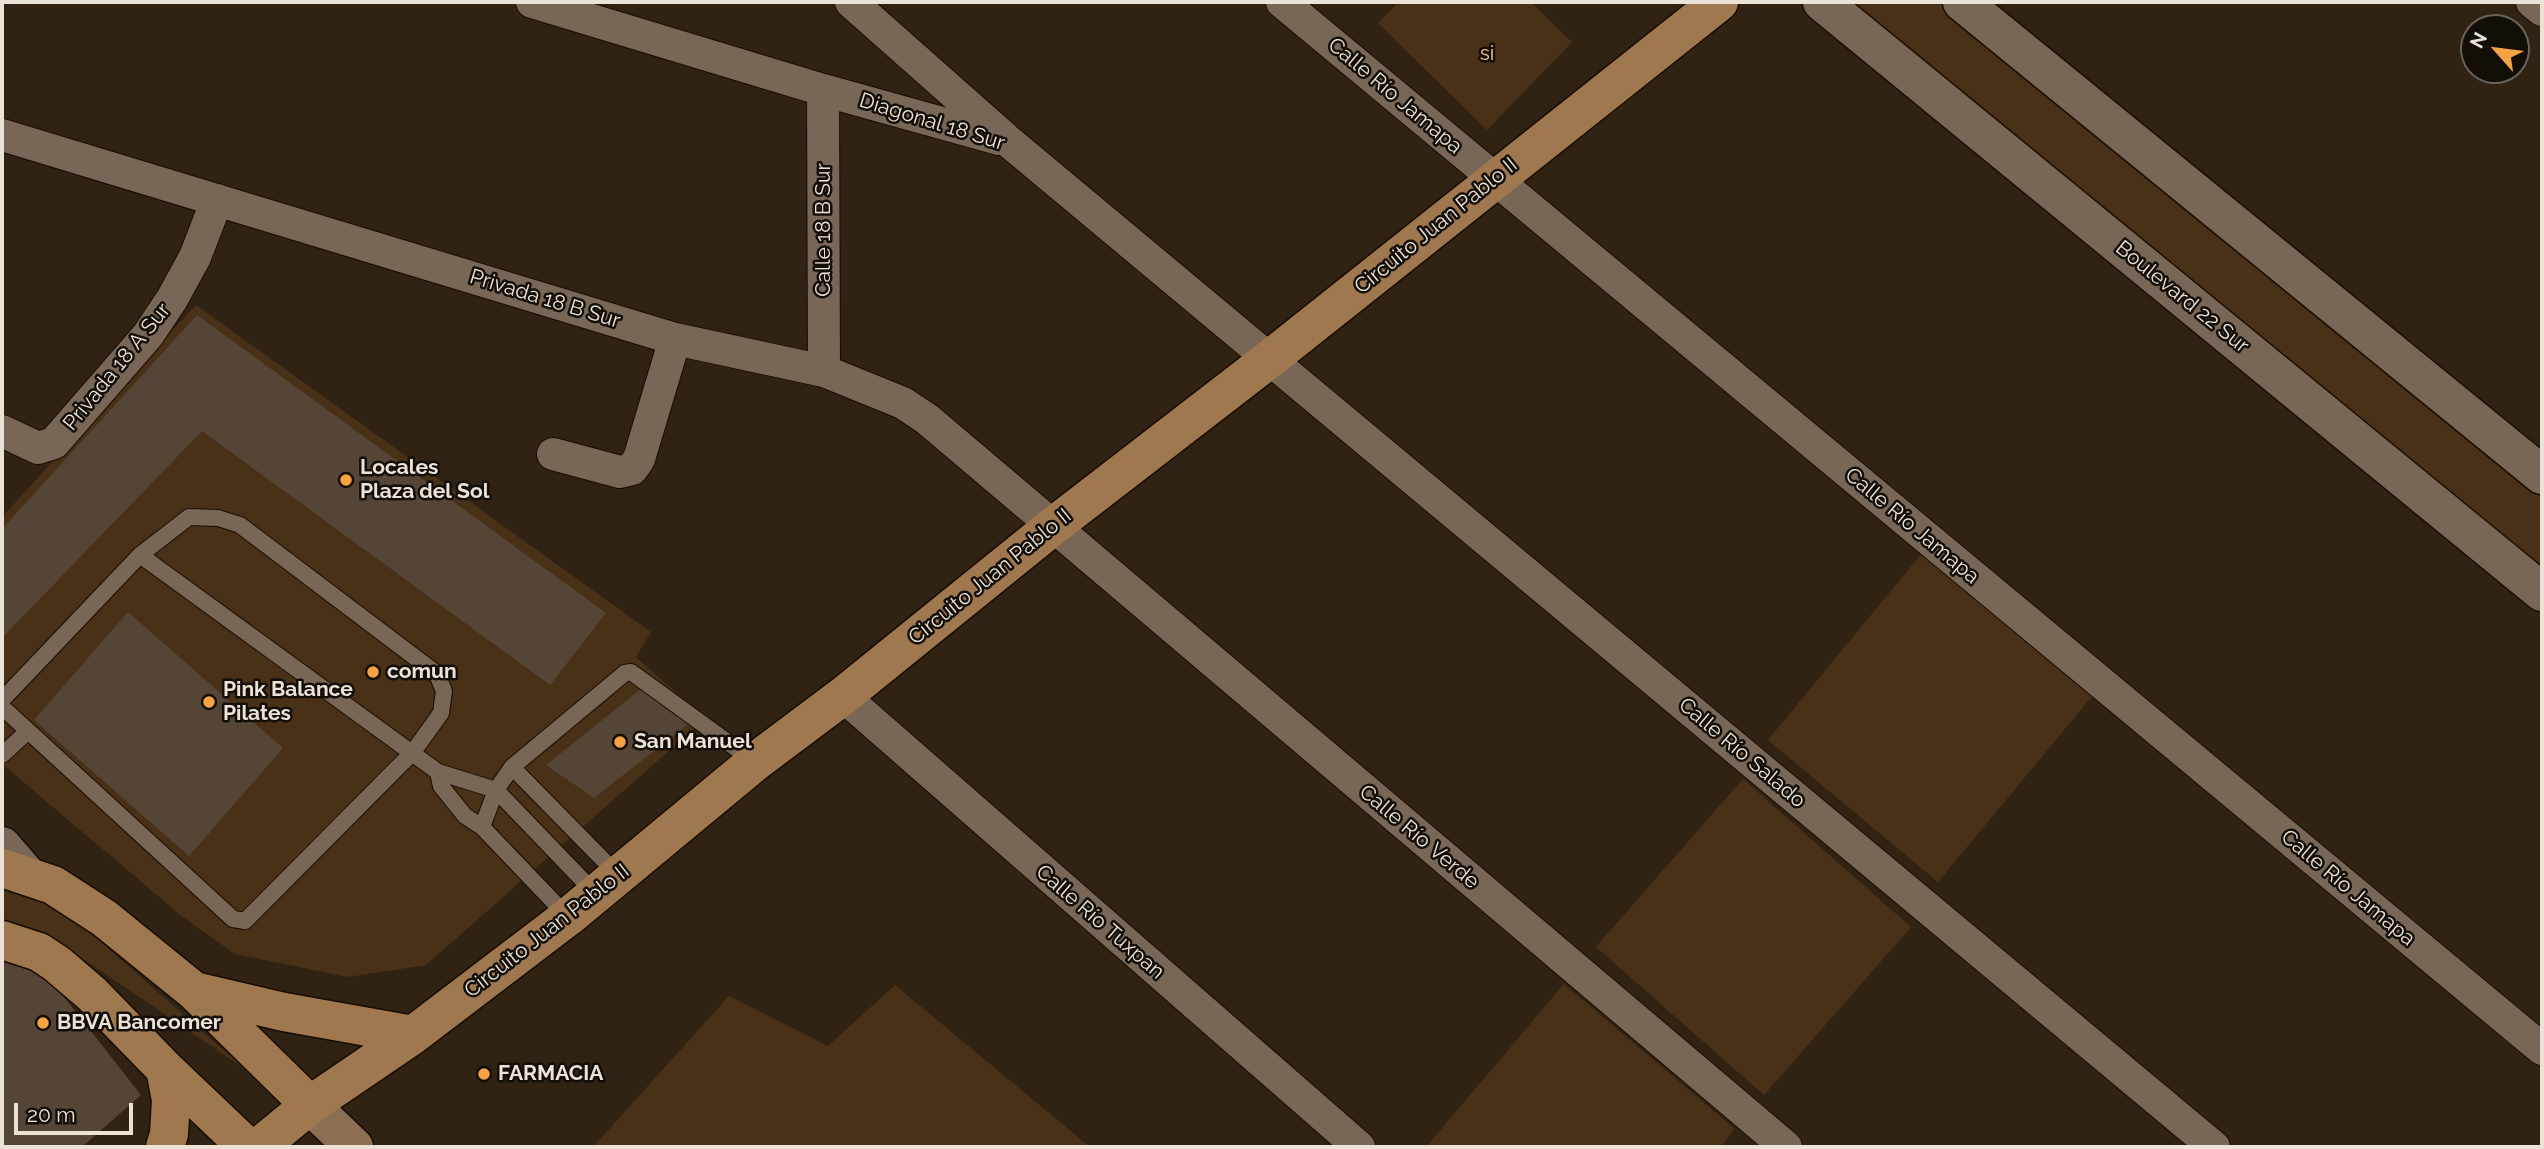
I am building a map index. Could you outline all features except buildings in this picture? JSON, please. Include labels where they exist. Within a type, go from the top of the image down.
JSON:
[{"type":"main road","name":"Circuito Juan Pablo II","points":[[259,1147],[310,1105],[413,1035],[594,895],[755,762],[843,696],[1052,527],[1271,358],[1719,2]]},
{"type":"main road","points":[[15,871],[53,886],[95,912],[194,991],[354,1147]]},
{"type":"main road","points":[[2,940],[39,953],[57,964],[247,1147]]},
{"type":"main road","points":[[194,991],[284,1012],[413,1035]]},
{"type":"main road","points":[[164,1069],[171,1100],[169,1135],[165,1147]]},
{"type":"street","name":"Diagonal 18 Sur","points":[[532,2],[823,90],[1007,141],[1271,358]]},
{"type":"street","points":[[851,2],[1007,141]]},
{"type":"street","name":"Calle Río Jamapa","points":[[1282,2],[2542,1049]]},
{"type":"street","name":"Boulevard 22 Sur","points":[[1822,2],[2542,592]]},
{"type":"street","points":[[1962,2],[2542,475]]},
{"type":"street","points":[[2532,2],[2542,10]]},
{"type":"street","name":"Calle 18 B Sur","points":[[823,90],[824,371]]},
{"type":"street","name":"Privada 18 B Sur","points":[[2,135],[675,339],[824,371],[911,409],[1052,527]]},
{"type":"street","name":"Privada 18 A Sur","points":[[2,432],[38,448],[54,443],[148,335],[195,257],[217,200]]},
{"type":"street","points":[[553,454],[620,472],[632,469],[639,459],[675,339]]},
{"type":"street","name":"Calle Río Salado","points":[[1271,358],[2214,1147]]},
{"type":"street","name":"Calle Río Verde","points":[[1052,527],[1786,1147]]},
{"type":"street","name":"Calle Río Tuxpan","points":[[843,696],[1359,1147]]},
{"type":"street","points":[[2,846],[15,871]]},
{"type":"lane","points":[[2,700],[140,555],[190,517],[218,518],[240,526],[437,674],[444,691],[441,713],[413,752],[245,922],[233,919],[2,707]]},
{"type":"lane","points":[[140,555],[438,772],[496,790],[594,895]]},
{"type":"lane","points":[[482,827],[496,790],[512,767],[615,681],[631,672],[755,762]]},
{"type":"lane","points":[[2,755],[27,732]]},
{"type":"lane","points":[[512,767],[594,895]]},
{"type":"lane","points":[[438,772],[441,786],[465,816],[594,895]]},
{"type":"green space","name":"si","points":[[1399,2],[1531,2],[1572,42],[1487,130],[1378,23]]},
{"type":"green space","points":[[1822,2],[1962,2],[2542,475],[2542,592]]},
{"type":"green space","points":[[196,305],[651,632],[636,657],[705,719],[426,965],[348,977],[235,954],[183,917],[2,764],[2,517]]},
{"type":"green space","points":[[1923,552],[2094,694],[1938,882],[1768,740]]},
{"type":"green space","points":[[1743,779],[1911,927],[1764,1095],[1596,947]]},
{"type":"green space","points":[[2,889],[59,905],[245,1069],[42,931],[2,920]]},
{"type":"green space","points":[[1564,984],[1735,1129],[1720,1147],[1426,1147]]},
{"type":"green space","points":[[895,985],[1090,1147],[593,1147],[729,996],[828,1046]]},
{"type":"place","name":"Locales Plaza del Sol","points":[[346,480]]},
{"type":"place","name":"comun","points":[[373,672]]},
{"type":"place","name":"Pink Balance Pilates","points":[[209,702]]},
{"type":"place","name":"San Manuel","points":[[620,742]]},
{"type":"place","name":"BBVA Bancomer","points":[[43,1023]]},
{"type":"place","name":"FARMACIA","points":[[484,1074]]}]
